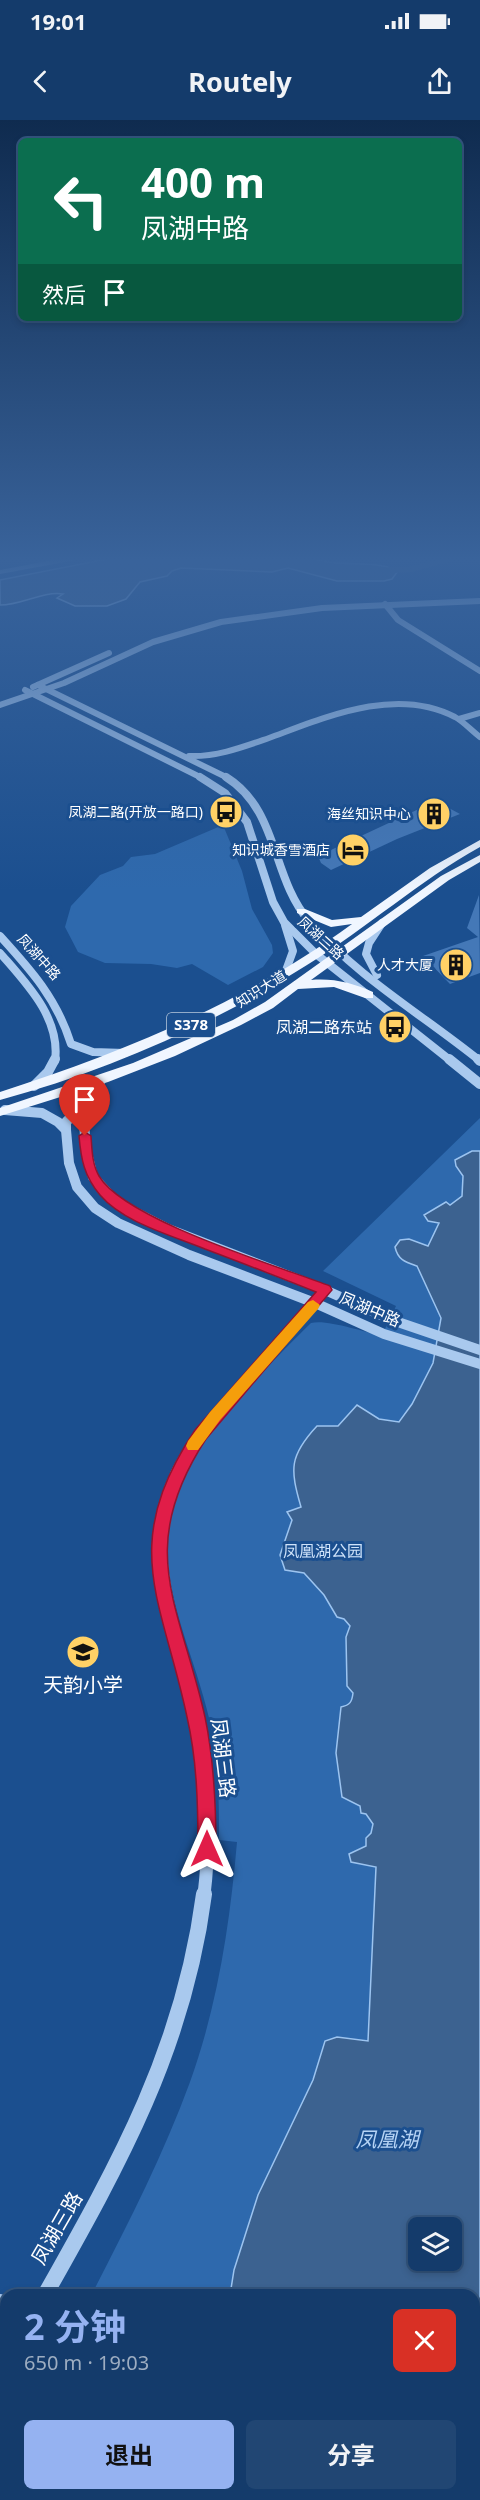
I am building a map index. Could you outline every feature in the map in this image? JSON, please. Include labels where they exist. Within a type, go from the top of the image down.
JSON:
[{"type":"main road","name":"知识大道","points":[[0,1096],[128,1053],[229,1006],[316,954],[424,875],[480,843]]},
{"type":"main road","name":"知识大道","points":[[2,1111],[101,1080],[219,1031],[269,1005],[445,878],[480,858]]},
{"type":"main road","points":[[301,911],[331,924],[365,919]]},
{"type":"main road","points":[[294,987],[331,982],[351,986],[369,995]]},
{"type":"street","points":[[1,703],[74,669]]},
{"type":"street","points":[[1,703],[46,690],[94,669]]},
{"type":"street","points":[[73,704],[66,696],[66,688],[82,675]]},
{"type":"street","name":"凤湖二路","points":[[38,685],[221,774],[241,787],[261,813],[284,876],[301,911],[342,953],[480,1061]]},
{"type":"street","name":"凤湖二路","points":[[25,690],[60,710],[199,776],[225,793],[247,822],[273,902],[281,918],[316,954],[480,1084]]},
{"type":"street","points":[[1,703],[34,703],[60,710]]},
{"type":"street","points":[[184,756],[221,754],[370,705],[421,706],[459,719],[480,737]]},
{"type":"street","points":[[221,774],[220,764],[238,752],[348,715],[386,707],[410,708],[443,716],[460,726],[480,746]]},
{"type":"street","points":[[459,719],[480,714]]},
{"type":"street","points":[[285,974],[293,951],[281,918],[301,911]]},
{"type":"street","points":[[369,995],[386,987],[365,957],[366,949],[382,923]]},
{"type":"street","name":"凤湖中路","points":[[0,936],[50,992],[65,1020],[71,1044]]},
{"type":"street","name":"凤湖中路","points":[[0,953],[40,1002],[50,1024],[56,1048]]},
{"type":"street","points":[[34,1086],[53,1066],[56,1048],[63,1052],[70,1048],[71,1044],[93,1052],[128,1053]]},
{"type":"street","name":"凤湖中路","points":[[101,1080],[88,1098],[84,1123],[88,1164],[93,1177],[117,1203],[168,1229],[325,1290],[392,1320],[480,1350]]},
{"type":"street","points":[[2,1111],[48,1115],[66,1130]]},
{"type":"street","points":[[66,1130],[66,1122],[72,1116],[79,1116],[84,1123]]},
{"type":"street","name":"凤湖中路","points":[[66,1130],[69,1163],[77,1187],[105,1215],[132,1231],[315,1303],[384,1334],[480,1364]]},
{"type":"street","name":"凤湖三路","points":[[48,2289],[108,2184],[156,2081],[186,1995],[202,1912],[207,1849],[207,1797],[196,1718],[165,1604],[160,1574],[158,1551],[164,1506],[184,1460],[200,1435],[325,1290]]},
{"type":"green space","points":[[223,825],[242,871],[252,909],[272,945],[273,953],[263,967],[228,985],[192,964],[177,968],[151,964],[105,963],[78,952],[65,927],[71,906],[100,875],[123,866],[131,857],[155,854]]},
{"type":"green space","name":"凤凰湖公园","points":[[480,1118],[480,2289],[95,2289],[158,2160],[200,2053],[221,1963],[234,1872],[237,1842],[219,1840],[218,1779],[212,1733],[170,1579],[167,1550],[168,1522],[175,1493],[198,1451],[234,1404],[311,1323],[335,1324],[382,1335],[396,1306],[323,1271]]},
{"type":"water","name":"凤凰湖","points":[[472,1151],[480,1151],[480,2289],[231,2289],[234,2270],[258,2195],[313,2080],[325,2041],[337,2037],[368,2041],[376,1867],[351,1862],[349,1854],[366,1846],[366,1838],[371,1833],[373,1824],[366,1814],[361,1813],[360,1806],[342,1797],[336,1753],[341,1707],[350,1703],[353,1693],[347,1686],[346,1637],[350,1626],[344,1619],[337,1617],[324,1595],[304,1573],[285,1570],[280,1555],[292,1520],[287,1512],[301,1507],[295,1483],[294,1464],[301,1446],[317,1426],[338,1426],[357,1405],[379,1419],[399,1422],[412,1404],[433,1363],[441,1318],[417,1266],[403,1260],[395,1247],[400,1240],[409,1239],[428,1246],[439,1223],[428,1221],[424,1215],[446,1202],[450,1205],[462,1196],[463,1176],[455,1160]]},
{"type":"building","points":[[436,801],[460,814],[397,839],[331,870],[321,863],[318,856]]},
{"type":"building","name":"人才大厦","points":[[479,895],[480,973],[450,984],[423,956],[478,937],[467,928]]},
{"type":"slow traffic","points":[[193,1446],[215,1416],[313,1305]]},
{"type":"place","name":"凤湖二路(开放一路口)","points":[[226,812]]},
{"type":"place","name":"海丝知识中心","points":[[434,814]]},
{"type":"place","name":"知识城香雪酒店","points":[[353,850]]},
{"type":"place","name":"人才大厦","points":[[456,965]]},
{"type":"place","name":"凤湖二路东站","points":[[395,1027]]},
{"type":"place","name":"天韵小学","points":[[83,1652]]},
{"type":"route","points":[[85,1136],[88,1164],[93,1177],[106,1193],[130,1212],[325,1290],[200,1435],[184,1460],[164,1506],[159,1530],[160,1574],[165,1604],[196,1718],[207,1797],[207,1849]]}]
